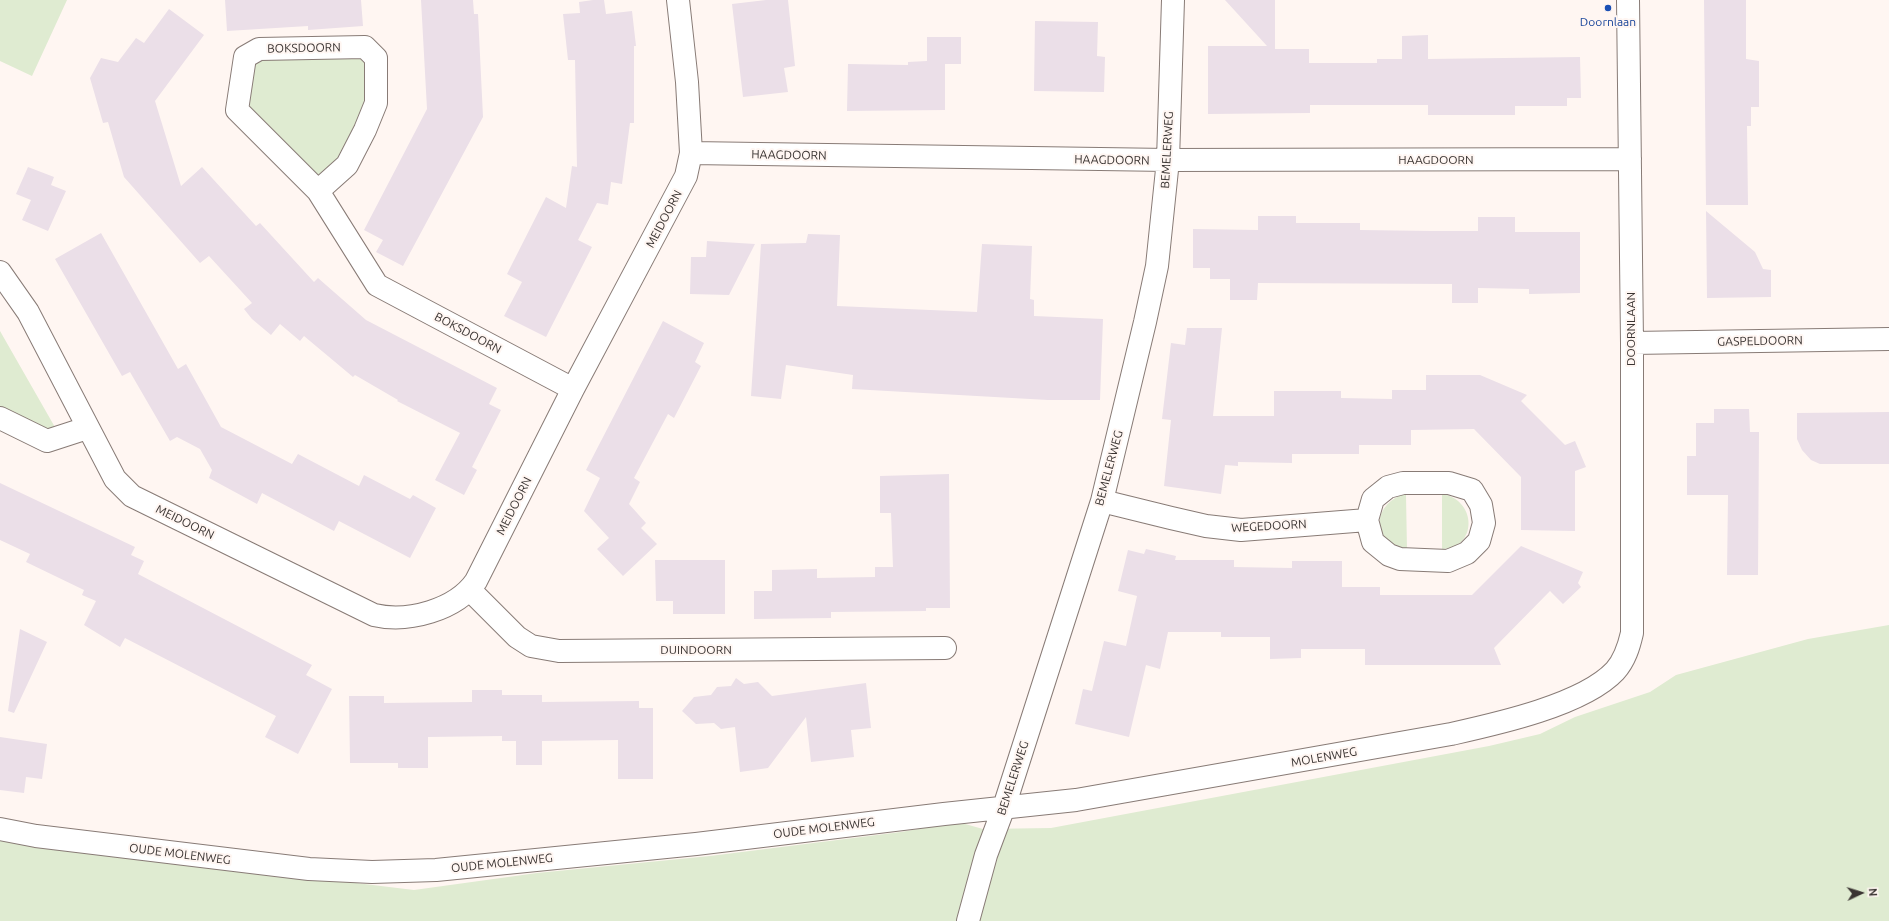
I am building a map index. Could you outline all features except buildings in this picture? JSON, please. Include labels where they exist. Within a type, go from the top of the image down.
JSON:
[{"type":"street","name":"MEIDOORN","points":[[0,272],[28,312],[87,428],[115,479],[132,496],[363,611],[387,618],[414,616],[441,607],[470,590],[482,572],[573,389],[684,183],[691,154],[687,82],[678,0]]},
{"type":"street","name":"BEMELERWEG","points":[[968,921],[986,855],[1004,807],[1102,501],[1130,390],[1154,283],[1168,160],[1173,0]]},
{"type":"street","name":"DOORNLAAN","points":[[1625,656],[1632,632],[1633,617],[1632,343],[1628,0]]},
{"type":"street","name":"BOKSDOORN","points":[[318,191],[347,165],[365,130],[376,103],[376,58],[365,47],[259,49],[245,57],[237,110],[318,191],[377,285],[573,389]]},
{"type":"street","name":"HAAGDOORN","points":[[691,154],[1168,160],[1630,159]]},
{"type":"street","name":"GASPELDOORN","points":[[1632,343],[1889,339]]},
{"type":"street","points":[[0,418],[47,441],[87,428]]},
{"type":"street","points":[[1403,482],[1449,483],[1472,490],[1481,505],[1484,523],[1479,541],[1467,553],[1448,561],[1400,559],[1389,555],[1373,542],[1367,520],[1373,499],[1388,487],[1403,482]]},
{"type":"street","name":"WEGEDOORN","points":[[1102,501],[1206,526],[1241,530],[1367,520]]},
{"type":"street","name":"DUINDOORN","points":[[470,590],[516,637],[530,646],[559,651],[945,648]]},
{"type":"street","name":"MOLENWEG","points":[[1004,807],[1076,800],[1406,743],[1480,728],[1529,713],[1589,691],[1615,671],[1625,656]]},
{"type":"street","name":"OUDE MOLENWEG","points":[[0,829],[36,836],[270,865],[309,869],[372,872],[436,870],[696,844],[1004,807]]},
{"type":"green space","points":[[0,0],[67,0],[32,76],[0,61]]},
{"type":"green space","points":[[366,56],[368,115],[356,139],[319,183],[243,106],[252,63],[265,59]]},
{"type":"green space","points":[[0,331],[56,429],[48,433],[0,412]]},
{"type":"green space","points":[[1442,494],[1454,498],[1462,505],[1467,514],[1469,524],[1467,533],[1462,541],[1454,547],[1442,549]]},
{"type":"green space","points":[[1401,495],[1406,495],[1407,550],[1396,547],[1387,541],[1382,534],[1380,526],[1380,517],[1384,508],[1391,501]]},
{"type":"green space","points":[[1889,625],[1889,921],[0,921],[0,840],[414,890],[537,873],[710,856],[901,832],[958,822],[983,829],[1051,828],[1489,746],[1540,734],[1575,717],[1650,692],[1676,675],[1808,639]]},
{"type":"place","name":"Doornlaan","points":[[1608,8]]}]
